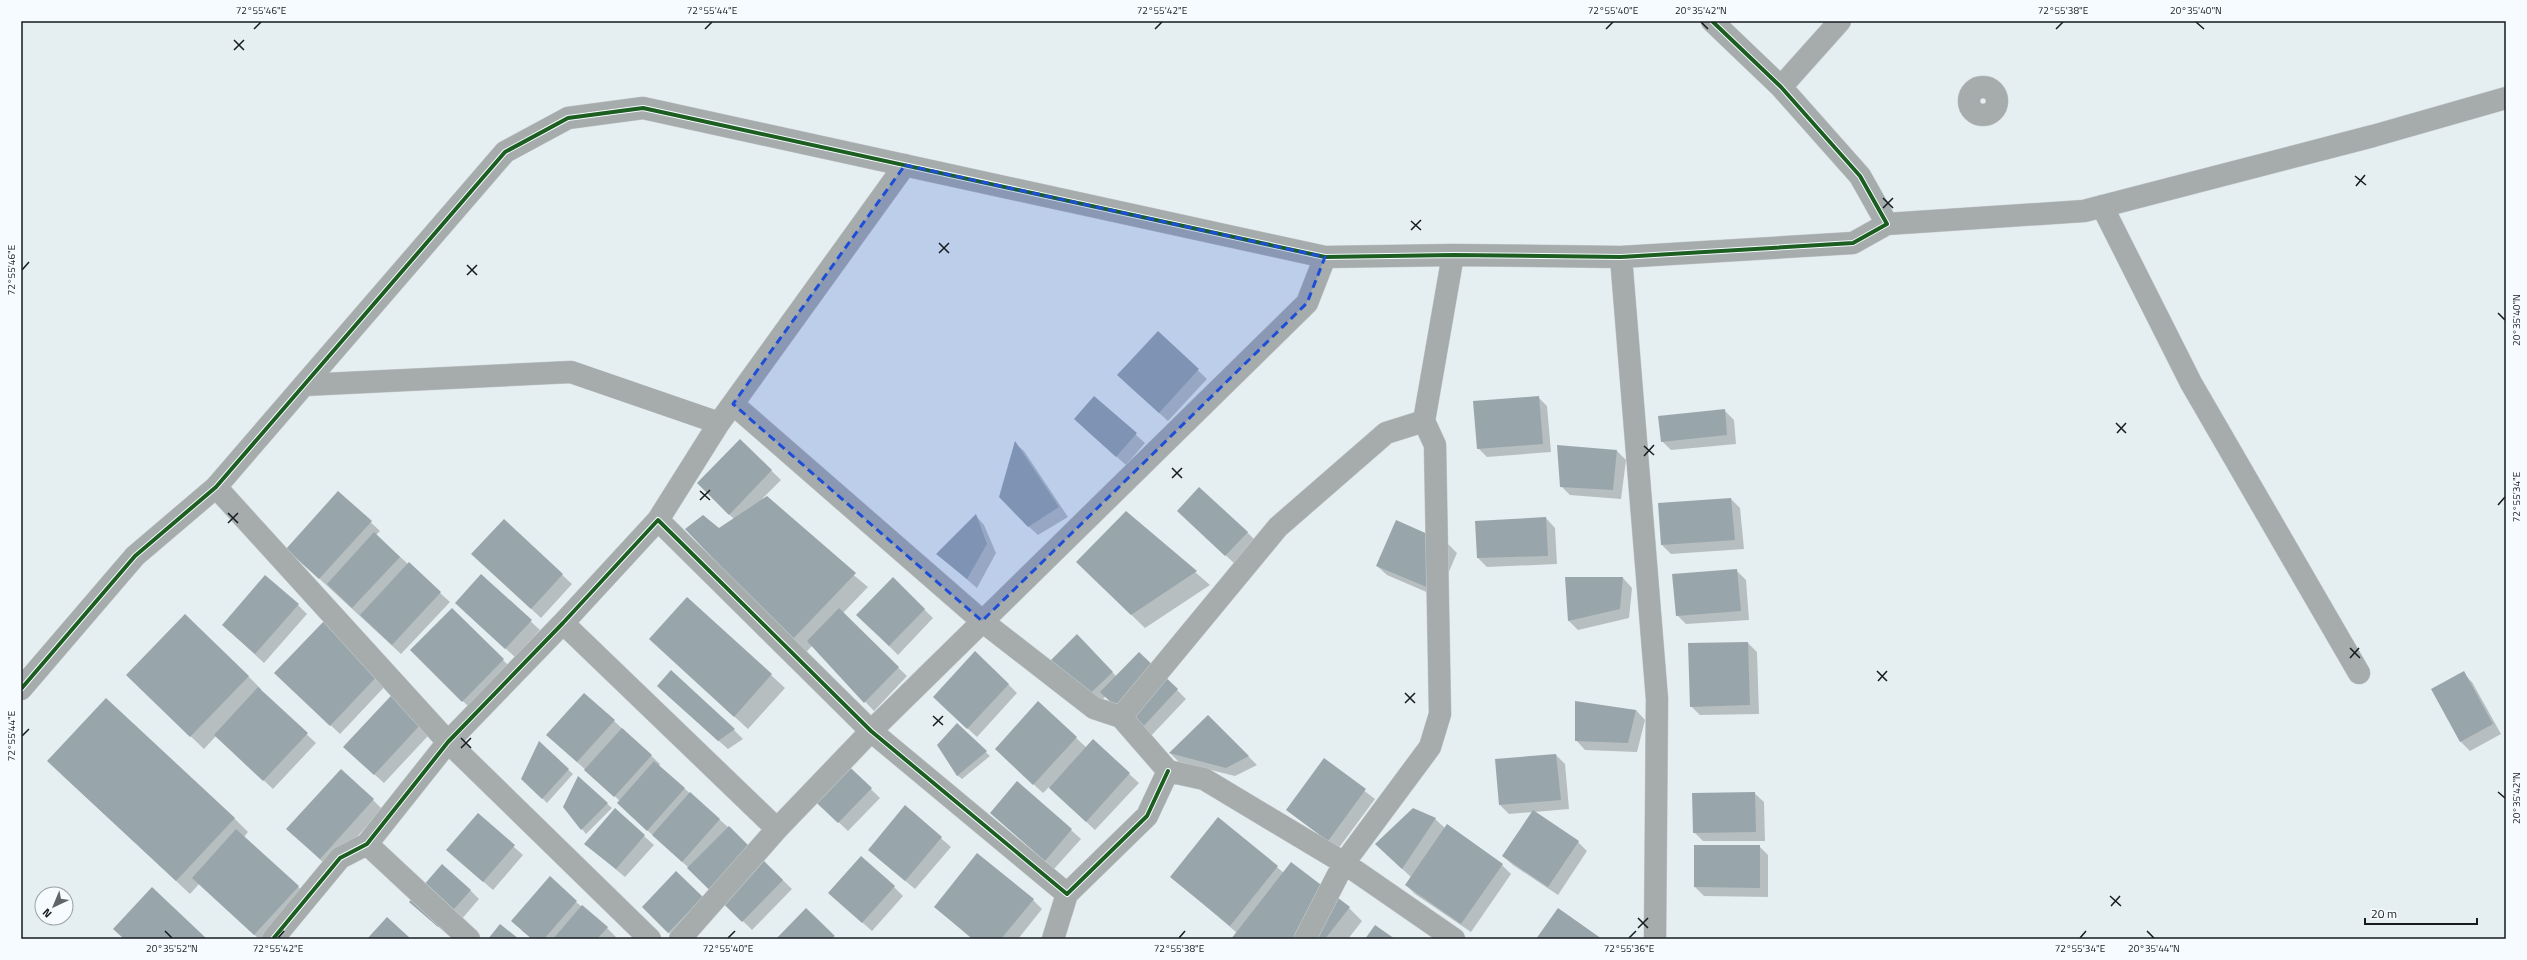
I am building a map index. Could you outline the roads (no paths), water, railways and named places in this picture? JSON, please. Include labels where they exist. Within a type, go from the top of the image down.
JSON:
[{"type":"street","points":[[1712,21],[1781,87],[1860,176],[1887,224]]},
{"type":"street","points":[[1781,87],[1840,21]]},
{"type":"street","points":[[21,689],[135,556],[216,487],[504,152],[568,118],[643,108],[1325,257],[1453,255],[1621,257],[1853,243],[1887,224],[2084,211],[2373,136],[2506,98]]},
{"type":"street","points":[[273,939],[340,858],[367,844],[448,742],[563,623],[658,520],[719,423],[905,165]]},
{"type":"street","points":[[2102,206],[2191,383],[2360,673]]},
{"type":"street","points":[[1305,939],[1344,863],[1430,747],[1440,714],[1435,445],[1424,421],[1453,255]]},
{"type":"street","points":[[680,939],[777,830],[871,731],[1307,303],[1325,257]]},
{"type":"street","points":[[1621,257],[1657,699],[1655,939]]},
{"type":"street","points":[[304,385],[571,372],[719,423]]},
{"type":"street","points":[[733,404],[982,621],[1094,708],[1121,717],[1168,771],[1204,779],[1344,863],[1454,939]]},
{"type":"street","points":[[1121,717],[1278,527],[1386,433],[1424,421]]},
{"type":"street","points":[[216,487],[448,742],[650,939]]},
{"type":"street","points":[[658,520],[871,731],[1067,894]]},
{"type":"street","points":[[563,623],[777,830]]},
{"type":"street","points":[[1053,939],[1067,894],[1147,816],[1168,771]]},
{"type":"street","points":[[367,844],[469,939]]}]
